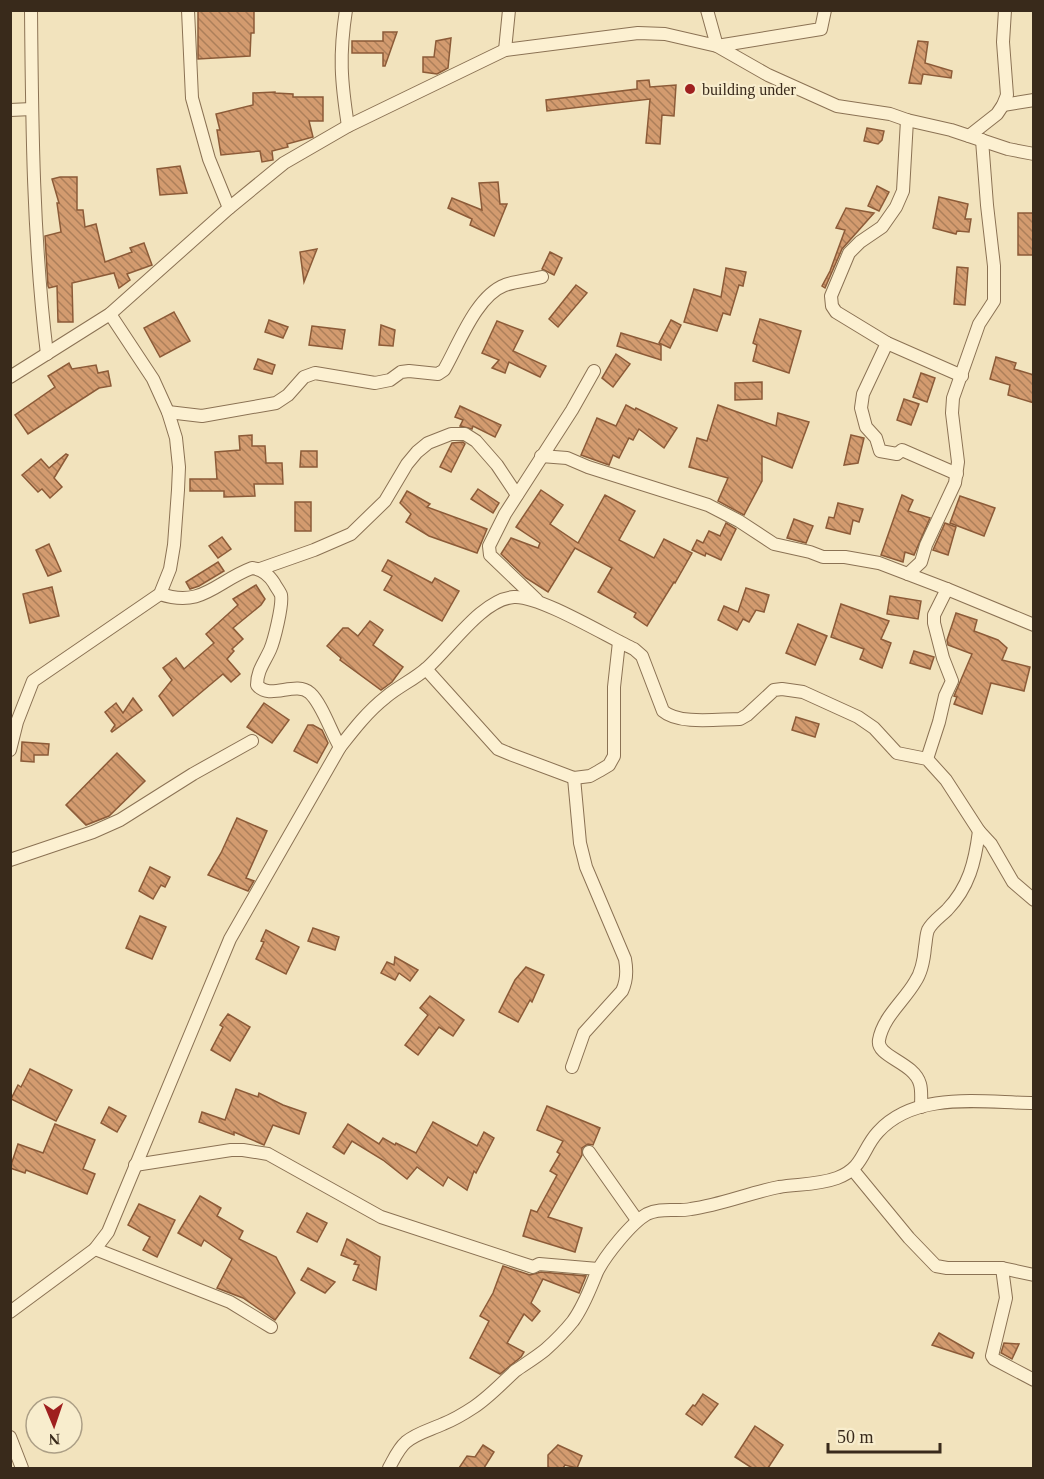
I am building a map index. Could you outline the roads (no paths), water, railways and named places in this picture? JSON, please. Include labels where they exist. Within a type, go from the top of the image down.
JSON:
[{"type":"street","points":[[31,10],[35,221],[47,354]]},
{"type":"street","points":[[189,10],[192,98],[209,159],[229,208]]},
{"type":"street","points":[[346,10],[341,57],[341,86],[348,126]]},
{"type":"street","points":[[505,50],[509,10]]},
{"type":"street","points":[[707,10],[717,46]]},
{"type":"street","points":[[717,46],[821,29],[825,10]]},
{"type":"street","points":[[969,136],[989,122],[1003,105],[1006,95],[1003,42],[1005,10]]},
{"type":"street","points":[[10,377],[110,314],[229,208],[284,163],[348,126],[505,50],[638,33],[665,34],[717,46],[778,79],[837,106],[878,112],[969,136],[1008,149],[1034,154]]},
{"type":"street","points":[[1003,105],[1034,100]]},
{"type":"street","points":[[10,110],[32,109]]},
{"type":"street","points":[[907,120],[901,198],[882,227],[860,242],[849,253],[831,296],[832,306],[836,312],[887,343],[962,376]]},
{"type":"street","points":[[908,574],[921,562],[926,545],[955,483],[957,448],[952,413],[953,398],[979,324],[991,308],[995,291],[982,140]]},
{"type":"street","points":[[168,412],[202,416],[276,403],[288,395],[304,377],[315,374],[375,384],[390,380],[401,372],[438,374],[444,370],[480,305],[490,294],[504,285],[542,277]]},
{"type":"street","points":[[10,750],[17,722],[33,681],[160,594],[170,569],[174,545],[179,467],[176,438],[168,412],[153,379],[110,314]]},
{"type":"street","points":[[887,343],[863,394],[861,408],[866,427],[876,438],[880,451],[897,454],[902,450],[957,474]]},
{"type":"street","points":[[537,601],[490,555],[489,546],[517,495],[572,410],[594,371]]},
{"type":"street","points":[[160,594],[175,599],[205,594],[248,570],[260,570],[351,534],[386,501],[398,477],[417,452],[428,443],[451,434],[465,434],[476,441],[497,465],[517,495]]},
{"type":"street","points":[[541,456],[567,458],[588,467],[708,505],[739,521],[774,544],[823,557],[845,557],[879,564],[1034,625]]},
{"type":"street","points":[[260,570],[271,579],[281,596],[278,620],[270,650],[258,673],[257,685],[263,690],[294,688],[309,692],[317,702],[339,747]]},
{"type":"street","points":[[927,759],[945,696],[952,681],[934,623],[934,615],[947,589]]},
{"type":"street","points":[[10,1312],[95,1249],[108,1232],[230,939],[339,747],[361,720],[386,696],[426,669],[479,615],[500,599],[515,597],[537,601],[634,649],[642,656],[663,711],[670,716],[682,719],[740,719],[774,690],[782,689],[803,692],[858,717],[874,728],[897,753],[927,759],[946,780],[991,844],[1013,882],[1034,900]]},
{"type":"street","points":[[426,669],[498,749],[562,775],[574,778],[590,776],[609,765],[614,756],[614,687],[619,642]]},
{"type":"street","points":[[10,860],[93,832],[120,820],[192,774],[252,741]]},
{"type":"street","points":[[572,1067],[584,1033],[622,992],[625,985],[626,968],[625,959],[586,867],[580,843],[574,778]]},
{"type":"street","points":[[921,1107],[920,1084],[915,1074],[901,1061],[884,1053],[879,1046],[879,1040],[887,1020],[917,980],[927,931],[966,885],[974,863],[980,831]]},
{"type":"street","points":[[389,1468],[405,1443],[476,1406],[545,1349],[573,1320],[589,1294],[598,1269],[629,1228],[650,1213],[668,1209],[688,1210],[720,1204],[778,1187],[820,1182],[838,1177],[853,1170],[878,1132],[899,1116],[921,1107],[942,1103],[993,1101],[1034,1103]]},
{"type":"street","points":[[135,1166],[231,1150],[268,1154],[381,1217],[533,1267],[539,1264],[598,1269]]},
{"type":"street","points":[[590,1152],[616,1193],[638,1220]]},
{"type":"street","points":[[853,1170],[909,1238],[936,1266],[947,1269],[1002,1268],[1034,1275]]},
{"type":"street","points":[[95,1249],[230,1302],[271,1327]]},
{"type":"street","points":[[1002,1268],[1005,1298],[992,1356],[1034,1380]]},
{"type":"street","points":[[10,1437],[22,1468]]},
{"type":"place","name":"building under","points":[[690,89]]}]
